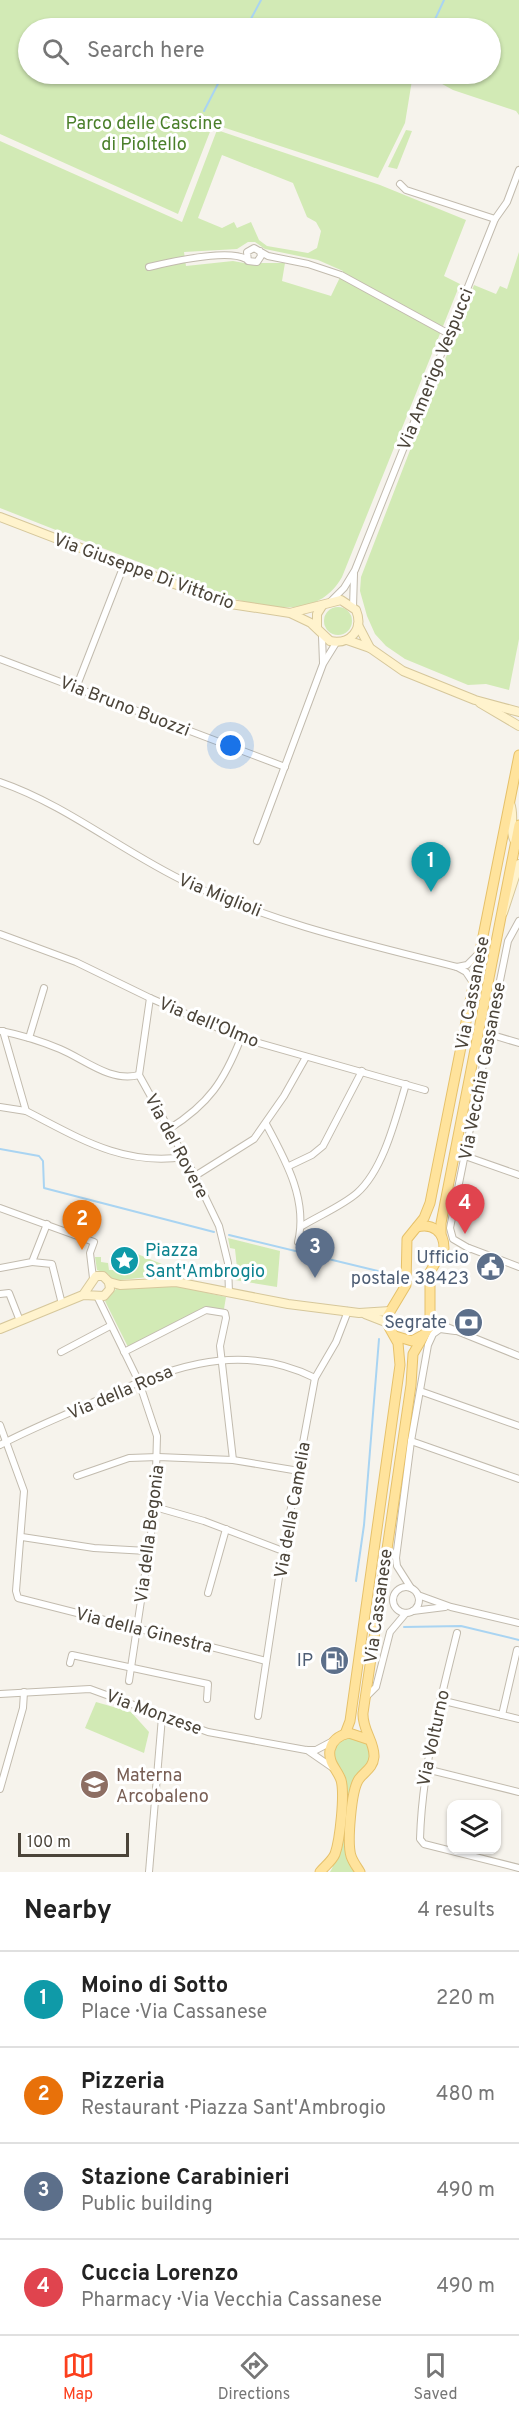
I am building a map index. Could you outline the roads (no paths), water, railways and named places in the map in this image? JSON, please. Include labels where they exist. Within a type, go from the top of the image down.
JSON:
[{"type":"main road","name":"Via Giuseppe Di Vittorio","points":[[0,517],[227,604],[290,613],[322,606],[331,601]]},
{"type":"main road","points":[[331,601],[341,600],[353,607],[357,614],[358,625],[370,648]]},
{"type":"main road","points":[[317,628],[317,614],[322,606]]},
{"type":"main road","name":"Via Giuseppe Di Vittorio","points":[[290,613],[317,628],[322,636]]},
{"type":"main road","points":[[322,636],[336,643],[347,640],[354,635],[358,625]]},
{"type":"main road","points":[[347,640],[370,648],[403,671],[475,700],[517,723]]},
{"type":"main road","points":[[475,700],[515,710],[519,702]]},
{"type":"main road","name":"Via Cassanese","points":[[345,1734],[350,1721],[400,1365],[399,1346],[388,1323],[390,1311],[406,1285],[406,1243],[430,1203],[519,755]]},
{"type":"main road","points":[[501,852],[518,845],[510,832],[512,810],[510,803]]},
{"type":"main road","name":"Via Cassanese","points":[[361,1872],[354,1864],[349,1848],[352,1803],[356,1785],[370,1768],[374,1758],[362,1722],[411,1385],[412,1356],[427,1331],[430,1272],[444,1248],[441,1236],[443,1211],[501,915],[518,845],[519,825]]},
{"type":"main road","points":[[501,915],[507,906],[519,864]]},
{"type":"main road","points":[[417,1227],[432,1227],[441,1236]]},
{"type":"main road","points":[[0,1329],[83,1295],[98,1285],[176,1282],[288,1305],[359,1313],[388,1323]]},
{"type":"main road","points":[[359,1313],[390,1311]]},
{"type":"main road","points":[[395,1336],[411,1341],[427,1331]]},
{"type":"main road","points":[[320,1872],[335,1854],[338,1843],[342,1788],[330,1754],[336,1739],[345,1734],[357,1733],[370,1742]]},
{"type":"street","name":"Via Amerigo Vespucci","points":[[331,601],[355,570],[495,219],[507,202],[519,170]]},
{"type":"street","points":[[400,184],[406,190],[495,219]]},
{"type":"street","points":[[149,267],[235,256],[254,248],[270,256],[308,264],[340,275],[449,334]]},
{"type":"street","points":[[246,259],[247,251]]},
{"type":"street","points":[[259,261],[260,251]]},
{"type":"street","points":[[235,256],[251,263],[270,256]]},
{"type":"street","points":[[76,688],[124,565]]},
{"type":"street","name":"Via Amerigo Vespucci","points":[[353,607],[355,570]]},
{"type":"street","points":[[322,636],[323,663]]},
{"type":"street","points":[[257,841],[323,663],[336,643]]},
{"type":"street","name":"Via Bruno Buozzi","points":[[0,659],[285,767]]},
{"type":"street","name":"Via Miglioli","points":[[0,782],[39,798],[135,856],[203,890],[279,919],[457,967]]},
{"type":"street","name":"Via Vecchia Cassanese","points":[[470,1249],[453,1239],[450,1232],[508,941],[519,921]]},
{"type":"street","name":"Via dell'Olmo","points":[[0,934],[76,962],[150,999],[241,1038],[425,1090]]},
{"type":"street","points":[[457,967],[472,962],[481,948]]},
{"type":"street","points":[[457,967],[468,973],[474,985]]},
{"type":"street","points":[[29,1038],[44,988]]},
{"type":"street","name":"Via del Rovere","points":[[150,999],[139,1075],[195,1176],[224,1244],[229,1293]]},
{"type":"street","points":[[1,1031],[60,1049],[104,1071],[128,1078],[139,1075]]},
{"type":"street","points":[[1,1031],[26,1111]]},
{"type":"street","points":[[489,1034],[519,1043]]},
{"type":"street","points":[[169,1129],[193,1114],[208,1099],[229,1067],[241,1038]]},
{"type":"street","points":[[195,1176],[246,1146],[266,1125],[306,1057]]},
{"type":"street","points":[[289,1166],[312,1155],[323,1146],[362,1071]]},
{"type":"street","points":[[302,1226],[355,1195],[366,1183],[391,1135],[406,1084]]},
{"type":"street","points":[[0,1107],[26,1111],[96,1147],[147,1159],[184,1157]]},
{"type":"street","points":[[266,1125],[289,1166],[302,1226],[298,1242]]},
{"type":"street","points":[[465,1156],[519,1175]]},
{"type":"street","points":[[0,1208],[94,1242],[90,1253],[98,1285]]},
{"type":"street","points":[[32,1262],[46,1224]]},
{"type":"street","points":[[441,1236],[450,1243],[519,1267]]},
{"type":"street","points":[[0,1268],[32,1262],[52,1264],[62,1304]]},
{"type":"street","name":"Via della Begonia","points":[[98,1285],[102,1308],[139,1382],[157,1436],[158,1457],[154,1507],[133,1668],[129,1681]]},
{"type":"street","points":[[0,1294],[9,1293],[20,1321]]},
{"type":"street","points":[[124,1352],[200,1313],[212,1310],[226,1315],[221,1337],[221,1360],[233,1460]]},
{"type":"street","name":"Via della Camelia","points":[[258,1716],[267,1670],[266,1661],[283,1551],[315,1378],[336,1342],[348,1311]]},
{"type":"street","points":[[427,1331],[440,1325],[519,1356]]},
{"type":"street","points":[[61,1352],[110,1326]]},
{"type":"street","points":[[455,1331],[440,1329],[431,1337],[411,1441],[396,1558],[397,1566],[418,1595],[452,1607],[519,1623]]},
{"type":"street","name":"Via della Rosa","points":[[3,1444],[139,1382],[182,1366],[221,1360],[283,1365],[315,1378]]},
{"type":"street","points":[[420,1391],[519,1426]]},
{"type":"street","points":[[0,1425],[3,1444],[24,1491],[22,1537],[93,1548],[147,1551]]},
{"type":"street","points":[[411,1441],[519,1479]]},
{"type":"street","points":[[77,1476],[129,1458],[158,1457],[233,1460],[299,1471]]},
{"type":"street","points":[[154,1507],[226,1529],[283,1551]]},
{"type":"street","points":[[208,1593],[226,1529]]},
{"type":"street","name":"Via della Ginestra","points":[[22,1537],[16,1592],[21,1600],[138,1627],[266,1661]]},
{"type":"street","points":[[406,1613],[397,1610],[393,1598],[402,1588],[411,1588]]},
{"type":"street","points":[[413,1611],[419,1602],[418,1595]]},
{"type":"street","points":[[365,1698],[376,1687],[390,1632],[406,1613],[452,1607]]},
{"type":"street","name":"Via Volturno","points":[[457,1633],[426,1768],[421,1801],[420,1839],[422,1843],[519,1868]]},
{"type":"street","points":[[502,1715],[517,1650]]},
{"type":"street","points":[[69,1663],[72,1655],[208,1684],[207,1699]]},
{"type":"street","name":"Via Monzese","points":[[0,1694],[90,1689],[208,1732],[306,1750]]},
{"type":"street","points":[[0,1789],[23,1708],[24,1692]]},
{"type":"street","points":[[440,1700],[519,1719]]},
{"type":"street","points":[[149,1872],[162,1717]]},
{"type":"street","points":[[306,1750],[321,1748],[336,1739]]},
{"type":"street","points":[[306,1750],[334,1768]]},
{"type":"street","points":[[426,1768],[519,1792]]},
{"type":"waterway","points":[[251,18],[261,0]]},
{"type":"waterway","points":[[436,18],[444,0]]},
{"type":"waterway","points":[[204,111],[218,84]]},
{"type":"waterway","points":[[0,1149],[39,1156],[43,1161],[44,1188],[214,1232]]},
{"type":"waterway","points":[[229,1235],[382,1272],[390,1281]]},
{"type":"waterway","points":[[356,1581],[364,1525],[379,1339]]},
{"type":"waterway","points":[[404,1627],[461,1626],[519,1640]]},
{"type":"place","name":"Moino di Sotto","points":[[431,892]]},
{"type":"place","name":"Cuccia Lorenzo","points":[[465,1234]]},
{"type":"place","name":"Pizzeria","points":[[82,1250]]},
{"type":"place","name":"Piazza Sant'Ambrogio","points":[[124,1260]]},
{"type":"place","name":"Ufficio postale 38423","points":[[490,1267]]},
{"type":"place","name":"Stazione Carabinieri","points":[[315,1278]]},
{"type":"place","name":"Segrate","points":[[468,1322]]},
{"type":"place","name":"IP","points":[[334,1660]]},
{"type":"place","name":"Materna Arcobaleno","points":[[95,1785]]},
{"type":"park label","name":"Parco delle Cascine di Pioltello","points":[[144,133]]}]
